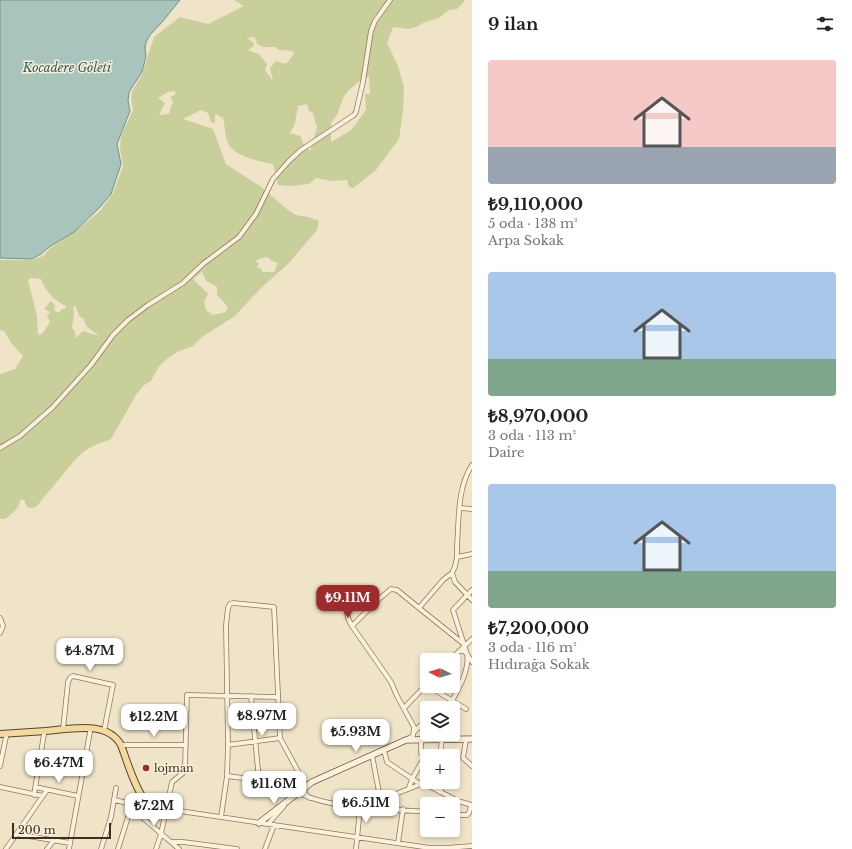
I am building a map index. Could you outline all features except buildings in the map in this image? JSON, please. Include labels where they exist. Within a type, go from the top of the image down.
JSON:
[{"type":"main road","points":[[2,736],[83,728],[104,731],[114,737],[121,745],[142,796],[148,803],[166,809]]},
{"type":"main road","points":[[2,736],[79,731],[107,736],[116,744],[136,803],[144,803],[154,807],[166,809]]},
{"type":"main road","points":[[259,823],[306,786],[319,779],[406,740],[420,737]]},
{"type":"street","points":[[0,448],[20,436],[52,408],[91,365],[113,335],[128,320],[148,305],[183,283],[203,264],[239,237],[258,210],[274,179],[293,157],[314,141],[354,115],[363,82],[371,32],[375,21],[390,0]]},
{"type":"street","points":[[419,608],[443,580],[452,573],[455,566],[457,557],[460,508],[465,479],[472,465]]},
{"type":"street","points":[[460,508],[472,508]]},
{"type":"street","points":[[457,557],[472,554]]},
{"type":"street","points":[[452,573],[454,581],[472,600]]},
{"type":"street","points":[[352,626],[379,598],[391,589],[397,590],[465,646]]},
{"type":"street","points":[[460,685],[467,666],[467,654],[453,610],[472,590]]},
{"type":"street","points":[[348,596],[348,620],[390,680],[414,726],[420,750]]},
{"type":"street","points":[[221,817],[228,745],[226,625],[228,608],[230,604],[233,603],[274,607],[280,738],[306,786],[305,794],[310,798]]},
{"type":"street","points":[[0,618],[0,633]]},
{"type":"street","points":[[460,651],[472,639]]},
{"type":"street","points":[[460,651],[464,651],[472,662]]},
{"type":"street","points":[[63,729],[68,682],[73,676],[113,685],[104,731]]},
{"type":"street","points":[[404,708],[420,692]]},
{"type":"street","points":[[440,693],[452,701],[456,693]]},
{"type":"street","points":[[156,849],[161,834],[172,782],[184,771],[187,695],[277,697]]},
{"type":"street","points":[[226,776],[259,780],[251,696]]},
{"type":"street","points":[[460,706],[466,709]]},
{"type":"street","points":[[416,737],[420,730]]},
{"type":"street","points":[[69,849],[90,732]]},
{"type":"street","points":[[34,795],[44,734]]},
{"type":"street","points":[[0,766],[2,736]]},
{"type":"street","points":[[228,745],[280,738]]},
{"type":"street","points":[[469,740],[463,758],[472,766]]},
{"type":"street","points":[[121,745],[186,746]]},
{"type":"street","points":[[384,750],[387,762],[420,783]]},
{"type":"street","points":[[372,755],[382,808]]},
{"type":"street","points":[[409,788],[412,779],[420,766]]},
{"type":"street","points":[[360,808],[420,785]]},
{"type":"street","points":[[0,787],[42,796]]},
{"type":"street","points":[[35,787],[78,796]]},
{"type":"street","points":[[101,849],[115,800],[116,788]]},
{"type":"street","points":[[433,789],[458,801],[472,805],[467,816],[460,816]]},
{"type":"street","points":[[6,849],[47,790]]},
{"type":"street","points":[[298,793],[320,801],[360,808],[403,809],[420,811]]},
{"type":"street","points":[[268,824],[292,797]]},
{"type":"street","points":[[115,800],[142,805],[141,810],[143,818],[179,849]]},
{"type":"street","points":[[136,803],[141,810]]},
{"type":"street","points":[[118,849],[128,816],[136,803]]},
{"type":"street","points":[[141,810],[146,806],[154,807]]},
{"type":"street","points":[[356,849],[360,808]]},
{"type":"street","points":[[166,809],[430,848],[446,849],[472,846]]},
{"type":"street","points":[[398,843],[403,809]]},
{"type":"street","points":[[265,849],[274,825]]},
{"type":"street","points":[[16,834],[70,843]]},
{"type":"street","points":[[47,849],[54,840]]},
{"type":"street","points":[[171,842],[237,849]]},
{"type":"street","points":[[10,843],[14,849]]},
{"type":"green space","points":[[234,0],[464,0],[464,2],[457,9],[449,10],[439,18],[416,27],[408,29],[393,27],[387,43],[398,66],[404,87],[403,111],[399,139],[376,170],[353,188],[349,187],[347,180],[332,181],[316,178],[309,184],[292,186],[278,185],[273,164],[248,158],[231,148],[227,140],[223,118],[215,114],[215,123],[211,122],[208,113],[201,110],[183,119],[213,129],[226,164],[260,186],[296,215],[319,221],[317,230],[288,264],[260,289],[235,316],[202,337],[193,346],[179,351],[159,366],[151,381],[143,386],[136,395],[111,439],[93,446],[83,452],[36,507],[27,507],[24,500],[21,499],[13,513],[5,519],[0,519],[0,374],[15,369],[23,356],[12,344],[4,331],[0,330],[0,260],[32,260],[43,256],[50,248],[74,232],[100,211],[113,193],[123,166],[120,148],[121,136],[133,110],[131,98],[132,91],[141,77],[154,37],[180,17],[208,24],[244,6]],"holes":[[[255,37],[257,44],[263,47],[275,47],[279,50],[292,51],[294,54],[286,64],[276,61],[270,68],[273,81],[265,70],[267,64],[259,54],[248,50],[254,46],[253,42],[247,38]],[[369,76],[370,94],[365,94],[366,110],[351,130],[331,142],[331,123],[337,115],[343,98],[357,83]],[[175,91],[175,95],[170,97],[173,101],[169,114],[159,115],[165,103],[158,98],[168,92]],[[307,104],[309,111],[313,113],[317,127],[310,151],[302,142],[301,136],[290,133],[295,124],[298,106]],[[267,257],[278,263],[274,272],[262,272],[261,268],[257,268],[259,263],[255,262],[259,259]],[[202,272],[206,281],[217,287],[217,295],[228,307],[226,312],[213,315],[206,310],[204,301],[208,294],[193,279]],[[31,278],[41,279],[45,288],[51,295],[66,306],[65,309],[62,309],[59,313],[54,310],[55,305],[51,301],[44,309],[50,312],[47,316],[50,322],[42,334],[38,335],[37,316],[28,280]],[[73,306],[76,307],[79,316],[84,319],[86,326],[99,336],[83,331],[76,338],[75,332],[72,328],[74,314]]]},
{"type":"water","name":"Kocadere Göleti","points":[[0,0],[180,0],[150,35],[146,42],[146,56],[142,72],[129,92],[128,101],[130,111],[117,144],[121,164],[111,194],[74,232],[32,259],[0,258]]},
{"type":"place","name":"lojman","points":[[146,768]]}]
